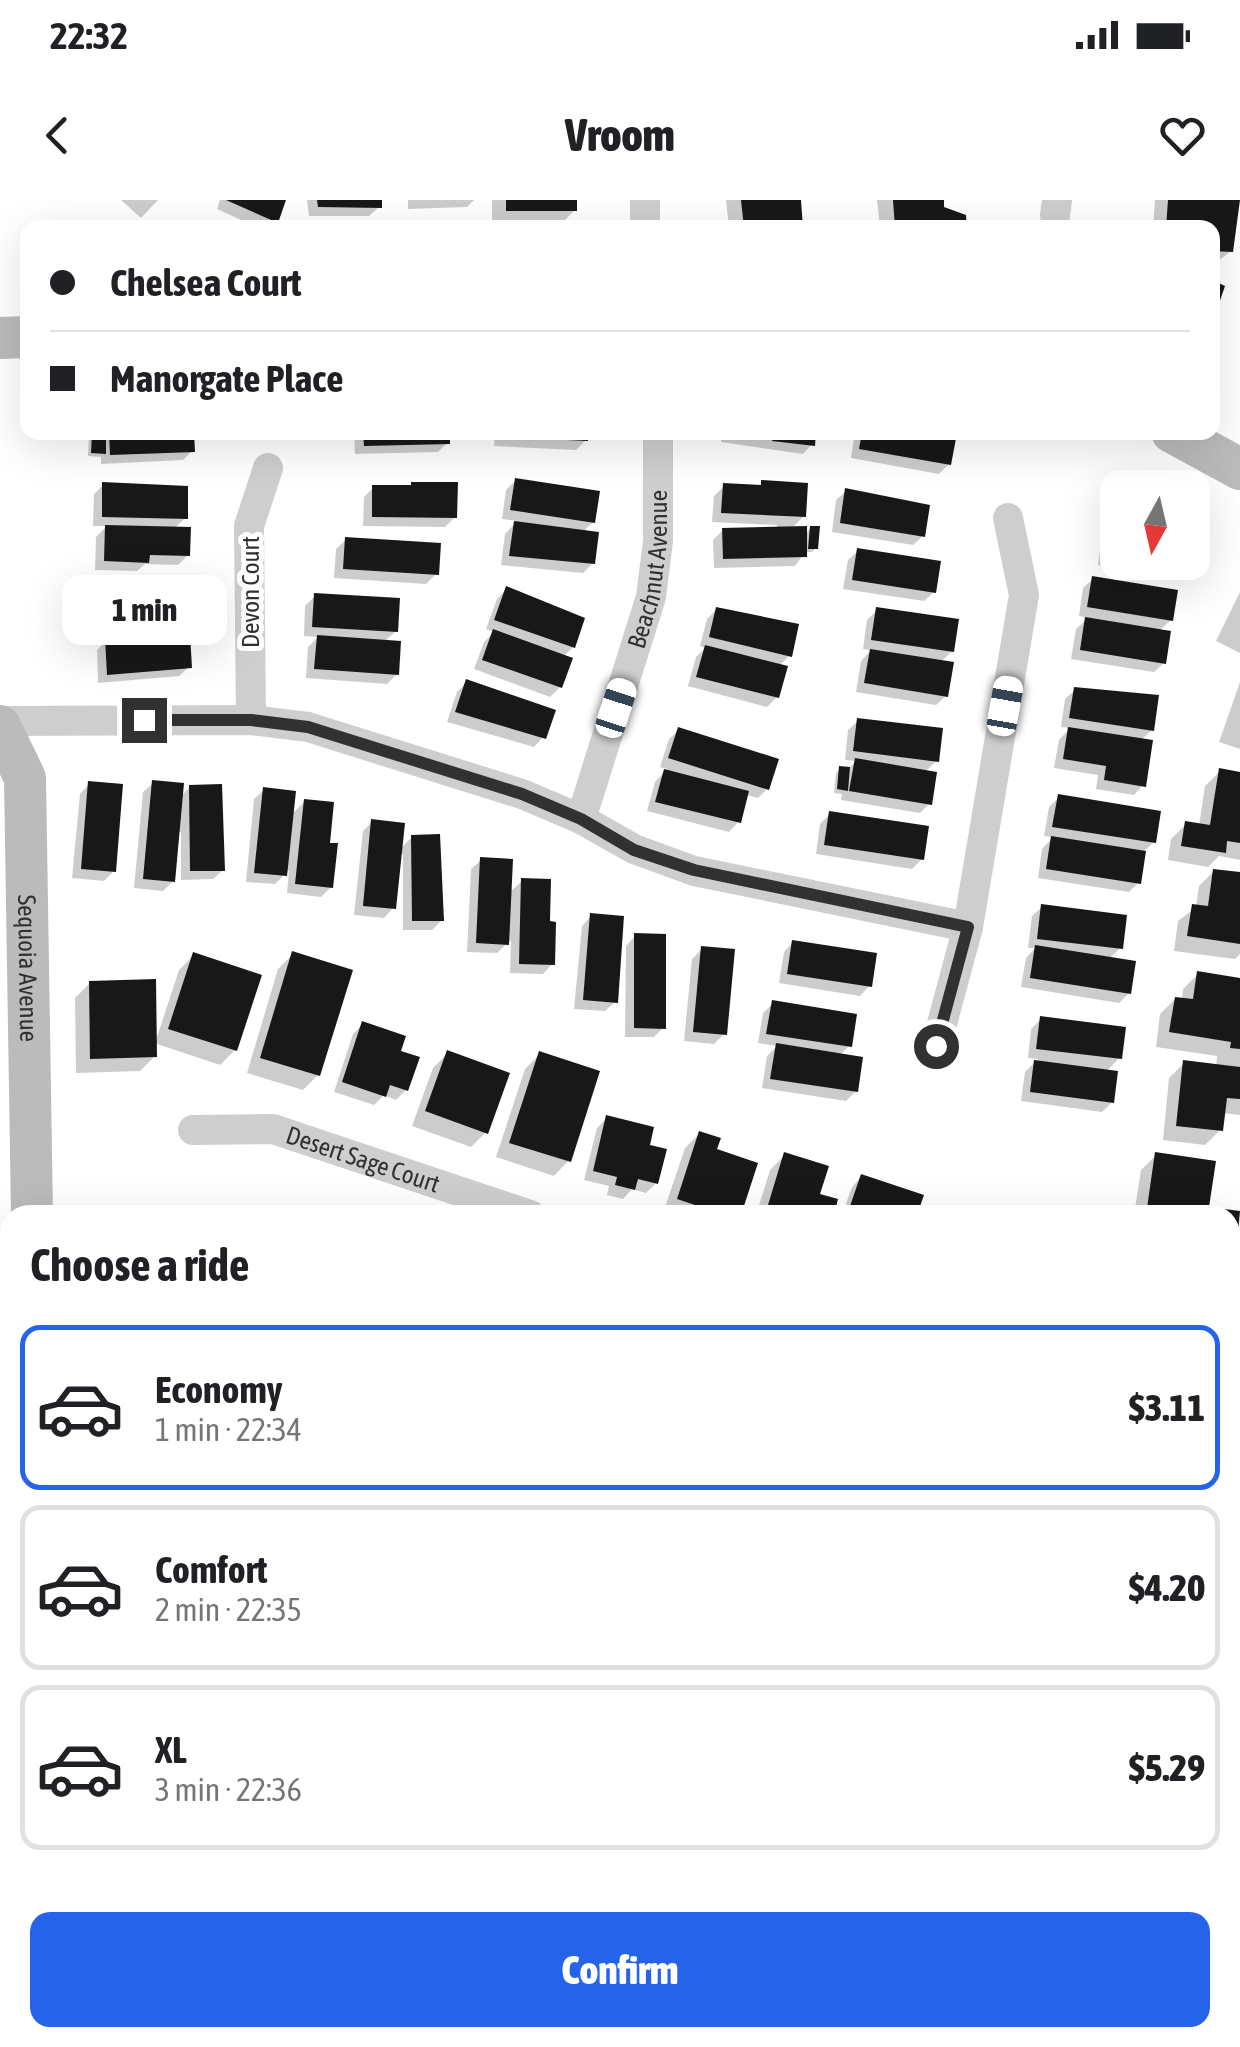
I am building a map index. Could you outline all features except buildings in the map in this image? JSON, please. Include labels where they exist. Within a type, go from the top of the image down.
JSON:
[{"type":"main road","points":[[1187,440],[1240,469]]},
{"type":"main road","name":"Sequoia Avenue","points":[[0,724],[24,778],[32,1205]]},
{"type":"street","name":"Beachnut Avenue","points":[[581,819],[651,597],[658,542],[658,440]]},
{"type":"street","name":"Devon Court","points":[[251,720],[249,526],[268,468]]},
{"type":"street","points":[[936,1046],[968,927],[1024,595],[1008,518]]},
{"type":"street","points":[[0,724],[251,720],[308,727],[522,794],[581,819],[634,850],[694,870],[968,927]]},
{"type":"street","name":"Desert Sage Court","points":[[192,1130],[273,1129],[500,1205]]},
{"type":"route","points":[[144,720],[251,720],[308,727],[522,794],[581,819],[634,850],[694,870],[968,927],[936,1046]]}]
